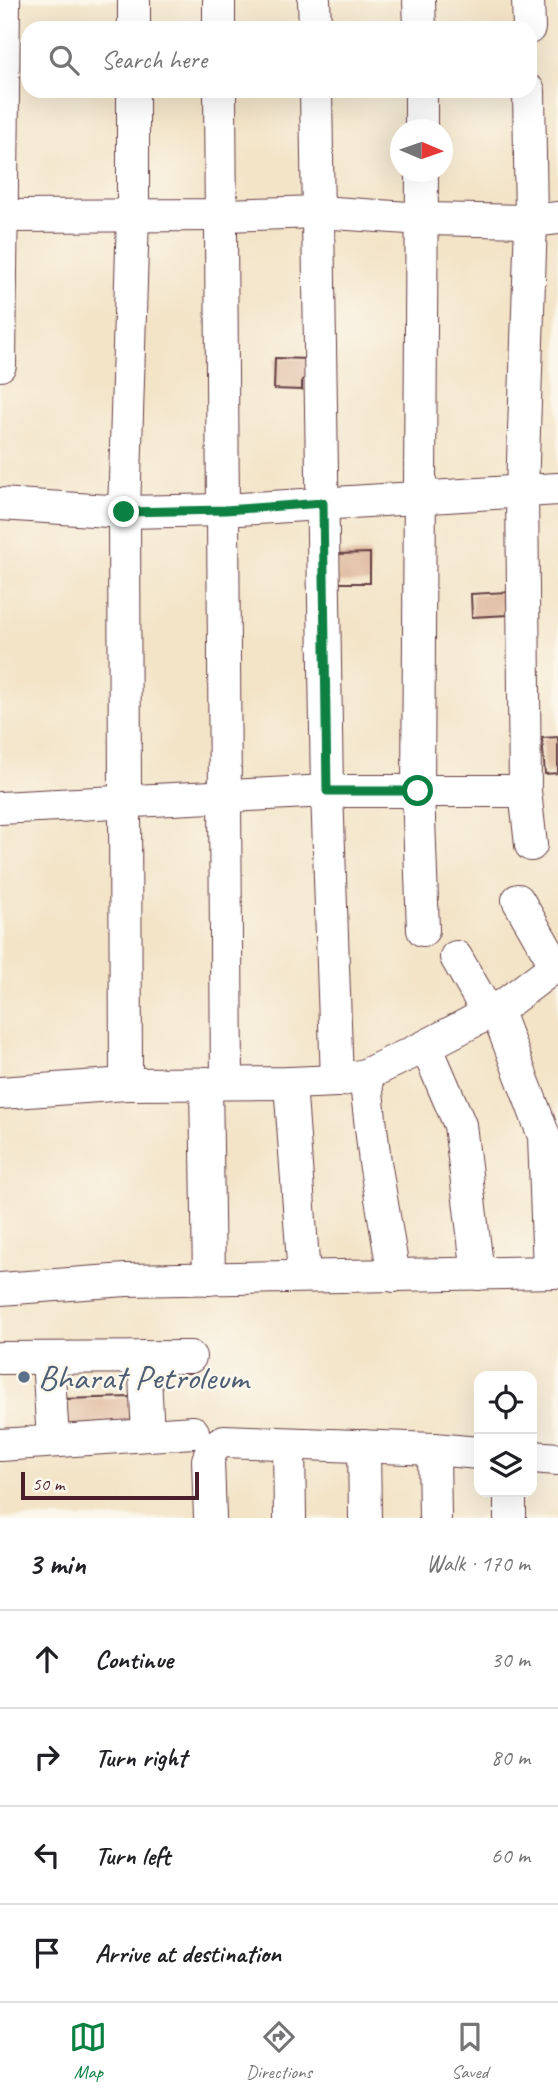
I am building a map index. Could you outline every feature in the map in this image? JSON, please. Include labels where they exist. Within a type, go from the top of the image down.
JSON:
[{"type":"street","points":[[0,365],[4,0]]},
{"type":"street","points":[[134,0],[134,21]]},
{"type":"street","points":[[219,0],[219,21]]},
{"type":"street","points":[[314,0],[315,21]]},
{"type":"street","points":[[419,0],[420,21]]},
{"type":"street","points":[[528,0],[529,21]]},
{"type":"street","points":[[126,1084],[124,512],[133,98]]},
{"type":"street","points":[[209,1279],[227,797],[220,98]]},
{"type":"street","points":[[316,98],[327,791],[351,1078],[375,1162],[394,1276]]},
{"type":"street","points":[[421,98],[421,119]]},
{"type":"street","points":[[530,98],[545,219],[522,491],[525,791],[531,845]]},
{"type":"street","points":[[422,182],[418,791],[423,930]]},
{"type":"street","points":[[3,216],[319,212],[423,219],[545,219]]},
{"type":"street","points":[[0,504],[124,512],[225,510],[558,489]]},
{"type":"street","points":[[0,808],[327,791],[525,791]]},
{"type":"street","points":[[0,1093],[126,1084],[290,1083],[351,1078],[426,1046],[492,1011],[557,965],[518,900]]},
{"type":"street","points":[[0,1289],[126,1280],[553,1272],[544,1136],[492,1011],[456,957]]},
{"type":"street","points":[[426,1046],[460,1125],[478,1274]]},
{"type":"street","points":[[290,1083],[304,1276]]},
{"type":"street","points":[[144,1357],[148,1435]]},
{"type":"street","points":[[0,1358],[190,1357]]},
{"type":"street","points":[[48,1358],[52,1441]]},
{"type":"street","points":[[0,1445],[193,1432]]},
{"type":"street","points":[[210,1518],[208,1460],[213,1447],[223,1441],[474,1453]]},
{"type":"street","points":[[289,1444],[290,1518]]},
{"type":"street","points":[[364,1446],[365,1518]]},
{"type":"street","points":[[434,1449],[435,1518]]},
{"type":"street","points":[[537,1457],[558,1459]]},
{"type":"street","points":[[510,1497],[510,1518]]},
{"type":"building","points":[[275,358],[308,359],[308,378],[302,380],[302,390],[274,389]]},
{"type":"building","points":[[370,553],[370,583],[337,583],[337,554]]},
{"type":"building","points":[[507,592],[508,615],[472,617],[471,594]]},
{"type":"building","points":[[558,737],[558,773],[545,774],[542,738]]},
{"type":"building","points":[[131,1397],[131,1427],[64,1429],[63,1399]]},
{"type":"place","name":"Bharat Petroleum","points":[[24,1377]]},
{"type":"route","points":[[124,512],[225,510],[323,503],[327,791],[418,791]]}]
